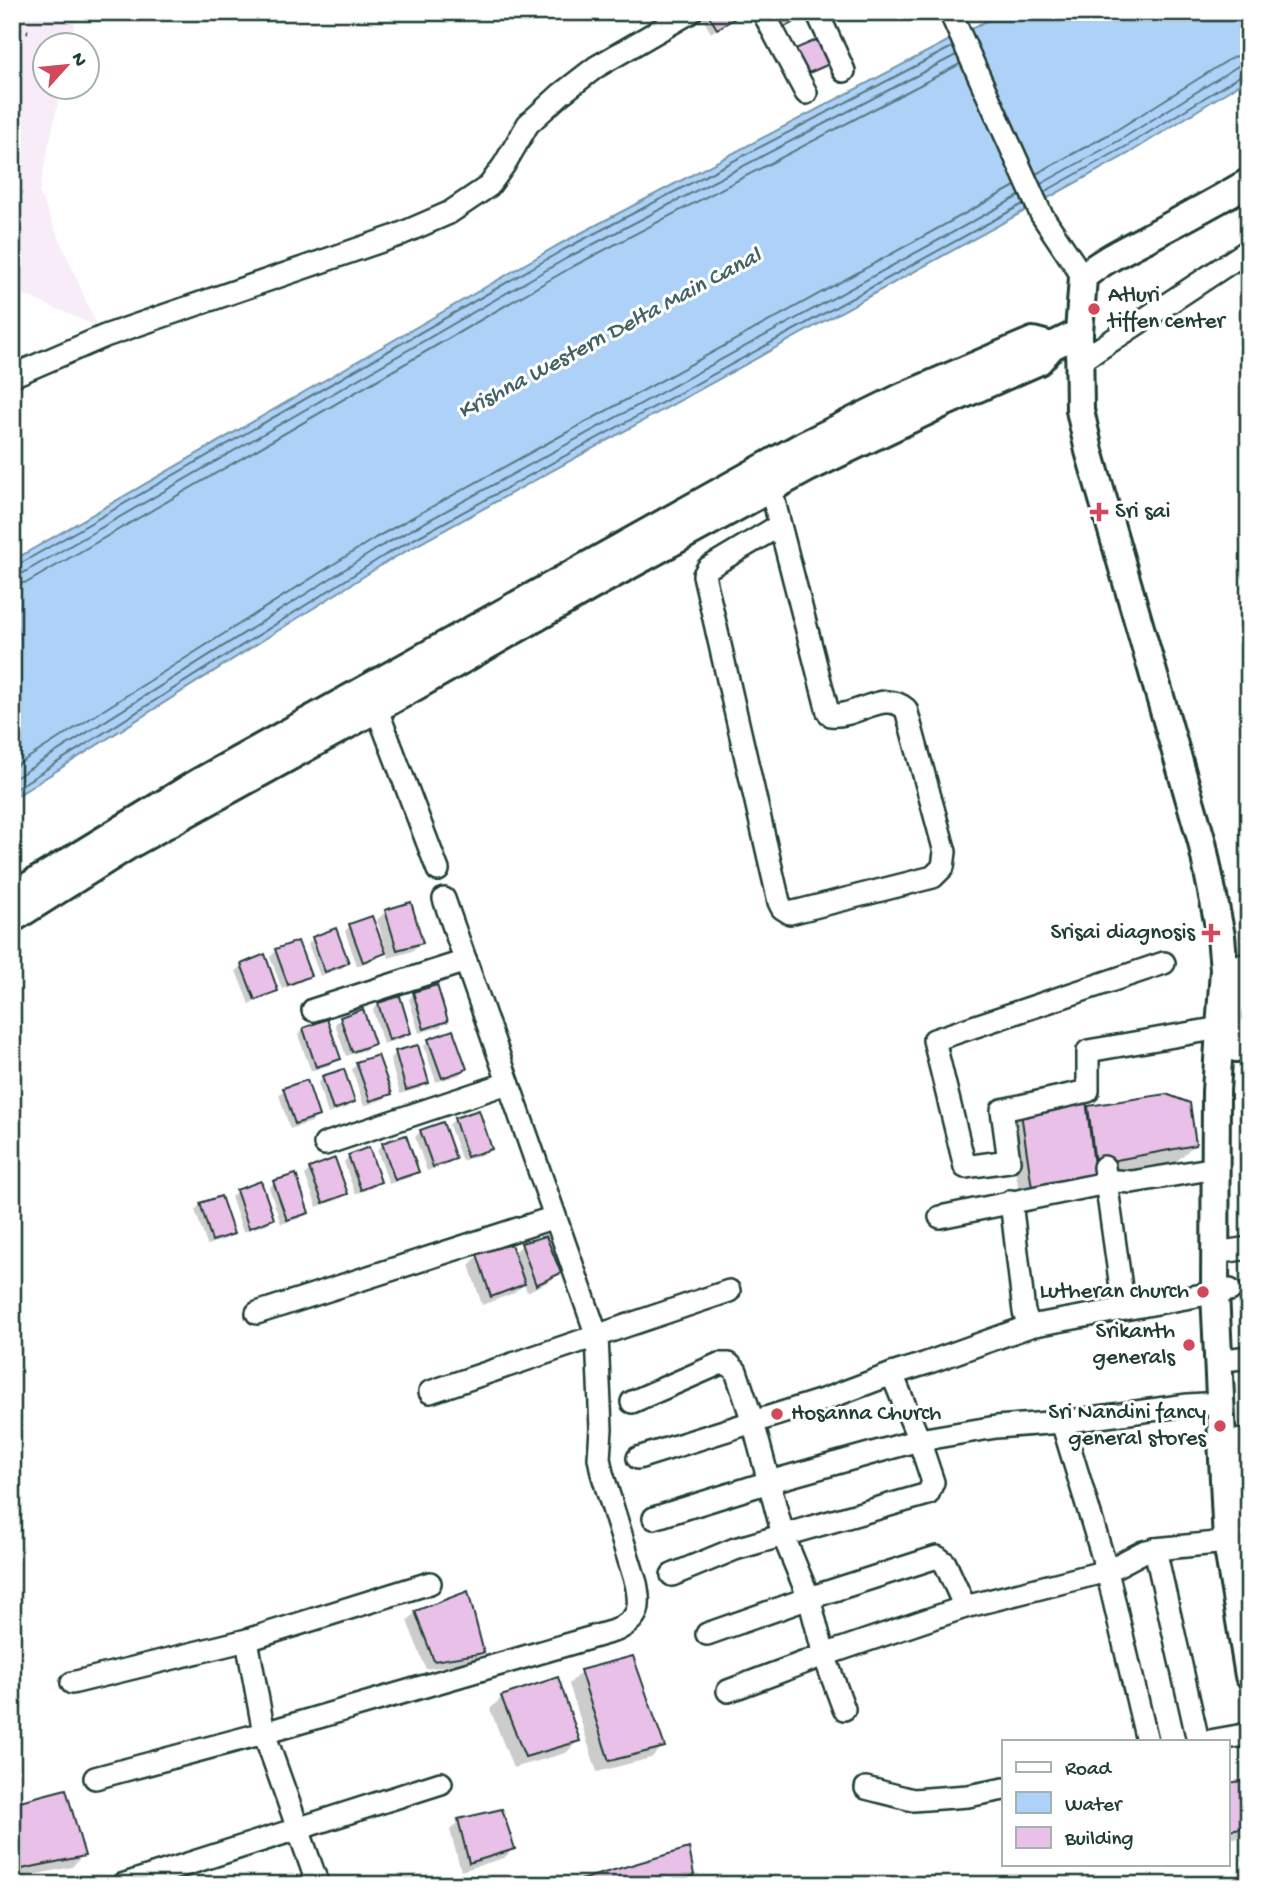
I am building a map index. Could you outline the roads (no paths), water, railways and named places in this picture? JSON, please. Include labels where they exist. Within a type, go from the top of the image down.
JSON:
[{"type":"main road","points":[[1231,1250],[1216,1168],[1216,1091],[1224,969],[1216,902],[1202,842],[1089,451],[1080,410],[1079,333],[1083,277],[1094,267],[1249,182]]},
{"type":"main road","points":[[692,519],[771,489],[843,451],[1039,361],[1052,346],[1079,333]]},
{"type":"main road","points":[[12,896],[373,699],[692,519],[802,446],[902,397],[1033,341],[1052,346]]},
{"type":"main road","points":[[1081,395],[1090,406],[1153,629],[1183,720],[1210,812],[1237,922],[1241,979],[1233,1087],[1228,1222],[1231,1250],[1223,1292],[1233,1358],[1238,1546]]},
{"type":"main road","points":[[12,919],[131,844],[178,806]]},
{"type":"main road","points":[[1233,1358],[1220,1403],[1238,1546],[1249,1676]]},
{"type":"street","points":[[12,376],[105,336],[396,236],[449,213],[489,186],[528,124],[561,94],[596,67],[691,12]]},
{"type":"street","points":[[764,12],[806,93]]},
{"type":"street","points":[[817,12],[844,71]]},
{"type":"street","points":[[950,12],[1041,214],[1083,277]]},
{"type":"street","points":[[1081,361],[1249,250]]},
{"type":"street","points":[[771,489],[828,712],[841,716],[885,701],[894,702],[906,709],[945,852],[943,867],[933,877],[790,913],[782,908],[779,902],[704,575],[708,568],[780,525]]},
{"type":"street","points":[[373,699],[438,870]]},
{"type":"street","points":[[95,1778],[264,1733],[617,1630],[628,1624],[639,1609],[636,1583],[599,1458],[601,1429],[597,1336],[444,899]]},
{"type":"street","points":[[313,1010],[466,961]]},
{"type":"street","points":[[1164,963],[934,1040],[965,1167],[1009,1161],[1002,1110],[1088,1091],[1088,1051],[1220,1028]]},
{"type":"street","points":[[325,1144],[508,1083]]},
{"type":"street","points":[[940,1217],[1105,1175],[1116,1181],[1132,1182],[1216,1168]]},
{"type":"street","points":[[1105,1175],[1124,1309]]},
{"type":"street","points":[[1011,1201],[1024,1312],[1030,1326]]},
{"type":"street","points":[[257,1313],[555,1217]]},
{"type":"street","points":[[430,1392],[729,1291]]},
{"type":"street","points":[[638,1458],[822,1400],[1030,1326],[1223,1292]]},
{"type":"street","points":[[632,1402],[719,1364],[729,1364],[736,1371],[753,1422],[783,1535],[809,1598],[824,1654],[844,1709]]},
{"type":"street","points":[[672,1575],[735,1549],[929,1494],[933,1482],[892,1374]]},
{"type":"street","points":[[654,1518],[919,1440],[996,1427],[1220,1403]]},
{"type":"street","points":[[1062,1422],[1107,1571],[1147,1740]]},
{"type":"street","points":[[728,1691],[824,1654],[965,1607],[1107,1571],[1143,1552],[1155,1549],[1238,1546]]},
{"type":"street","points":[[1155,1549],[1198,1740]]},
{"type":"street","points":[[707,1634],[937,1557],[945,1563],[965,1607]]},
{"type":"street","points":[[72,1683],[247,1640],[430,1583]]},
{"type":"street","points":[[247,1640],[264,1733],[318,1885]]},
{"type":"street","points":[[1216,1740],[1249,1734]]},
{"type":"street","points":[[122,1885],[441,1783]]},
{"type":"street","points":[[866,1788],[913,1800],[968,1796],[1002,1789]]},
{"type":"water","name":"Krishna Western Delta Main Canal","points":[[1003,12],[1249,12],[1249,78],[1128,154],[388,561],[12,799],[12,561],[560,244]]},
{"type":"railway","points":[[12,28],[28,32]]},
{"type":"place","name":"Atluri tiffen center","points":[[1094,309]]},
{"type":"place","name":"Sri sai","points":[[1099,512]]},
{"type":"place","name":"Srisai diagnosis","points":[[1211,933]]},
{"type":"place","name":"Lutheran church","points":[[1203,1292]]},
{"type":"place","name":"Srikanth generals","points":[[1189,1345]]},
{"type":"place","name":"Hosanna Church","points":[[777,1414]]},
{"type":"place","name":"Sri Nandini fancy general stores","points":[[1220,1426]]}]
